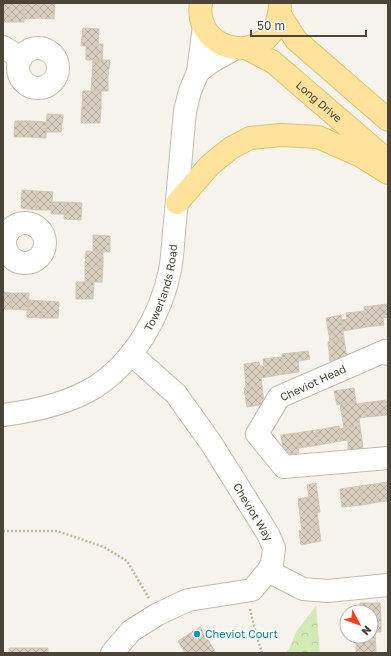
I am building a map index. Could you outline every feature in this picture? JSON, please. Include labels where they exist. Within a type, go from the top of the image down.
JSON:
[{"type":"main road","name":"Long Drive","points":[[201,9],[212,37],[223,45],[241,48],[273,62],[388,161]]},
{"type":"main road","points":[[241,48],[256,45],[272,33],[277,24],[280,9]]},
{"type":"main road","points":[[280,9],[296,40],[388,120]]},
{"type":"main road","points":[[177,203],[210,165],[231,148],[250,138],[281,135],[318,137],[361,156],[388,173]]},
{"type":"street","name":"Towerlands Road","points":[[3,415],[24,412],[74,398],[95,387],[112,374],[131,354],[147,330],[160,303],[170,270],[185,111],[190,91],[198,72],[201,9]]},
{"type":"street","points":[[198,72],[211,62],[241,48]]},
{"type":"street","name":"Cheviot Head","points":[[388,354],[385,351],[279,397],[257,434],[284,467],[388,458]]},
{"type":"street","name":"Cheviot Way","points":[[112,653],[131,632],[158,614],[188,600],[252,590],[272,564],[274,548],[268,534],[211,443],[176,394],[131,354]]},
{"type":"street","points":[[268,571],[303,588],[328,591],[388,585]]},
{"type":"path","points":[[3,531],[57,531],[104,547],[127,561],[158,614]]},
{"type":"path","points":[[231,594],[249,605],[262,653]]},
{"type":"green space","points":[[316,606],[320,653],[286,653],[296,632]]},
{"type":"building","points":[[3,3],[10,3],[10,22],[3,22]]},
{"type":"building","points":[[10,3],[24,3],[24,22],[10,22]]},
{"type":"building","points":[[24,3],[39,3],[39,18],[24,19]]},
{"type":"building","points":[[39,3],[55,3],[54,19],[39,18]]},
{"type":"building","points":[[83,28],[99,29],[98,46],[81,46]]},
{"type":"building","points":[[99,44],[103,44],[102,60],[86,60],[86,46],[98,46]]},
{"type":"building","points":[[93,60],[110,60],[108,76],[92,76]]},
{"type":"building","points":[[92,76],[108,76],[108,91],[91,91]]},
{"type":"building","points":[[83,91],[101,91],[101,106],[82,106]]},
{"type":"building","points":[[82,106],[101,106],[100,123],[81,123]]},
{"type":"building","points":[[47,114],[63,115],[61,132],[46,132]]},
{"type":"building","points":[[15,121],[30,121],[29,137],[14,137]]},
{"type":"building","points":[[30,121],[46,122],[46,138],[29,137]]},
{"type":"building","points":[[22,190],[37,191],[36,210],[21,208]]},
{"type":"building","points":[[37,191],[53,192],[51,210],[36,210]]},
{"type":"building","points":[[52,202],[65,202],[64,214],[51,214]]},
{"type":"building","points":[[65,202],[82,203],[81,220],[64,219]]},
{"type":"building","points":[[93,235],[110,236],[110,252],[93,251]]},
{"type":"building","points":[[86,251],[103,252],[103,267],[85,267]]},
{"type":"building","points":[[85,267],[103,267],[102,282],[85,282]]},
{"type":"building","points":[[76,282],[94,282],[93,299],[76,299]]},
{"type":"building","points":[[3,292],[12,293],[11,309],[3,309]]},
{"type":"building","points":[[12,293],[29,293],[28,310],[11,309]]},
{"type":"building","points":[[28,300],[43,301],[41,318],[27,317]]},
{"type":"building","points":[[43,301],[59,302],[58,318],[41,318]]},
{"type":"building","points":[[388,304],[388,317],[383,318],[384,325],[366,327],[364,307]]},
{"type":"building","points":[[364,311],[366,327],[343,331],[341,320],[347,319],[346,313]]},
{"type":"building","points":[[341,315],[344,339],[330,341],[326,318]]},
{"type":"building","points":[[344,339],[347,358],[330,361],[328,342]]},
{"type":"building","points":[[308,351],[310,359],[298,361],[299,372],[284,374],[282,354]]},
{"type":"building","points":[[282,357],[284,374],[266,377],[263,359]]},
{"type":"building","points":[[259,362],[260,366],[264,366],[266,377],[261,378],[262,385],[246,387],[244,364]]},
{"type":"building","points":[[262,385],[264,404],[247,407],[244,388]]},
{"type":"building","points":[[354,388],[356,402],[337,405],[334,391]]},
{"type":"building","points":[[386,400],[388,415],[366,417],[364,403]]},
{"type":"building","points":[[356,402],[357,404],[364,403],[366,417],[359,418],[360,426],[344,428],[340,404]]},
{"type":"building","points":[[339,426],[341,441],[319,445],[317,430]]},
{"type":"building","points":[[360,426],[363,448],[348,450],[348,440],[341,441],[340,429]]},
{"type":"building","points":[[317,430],[319,445],[299,448],[296,433]]},
{"type":"building","points":[[296,433],[299,453],[284,455],[281,435]]},
{"type":"building","points":[[388,482],[388,501],[378,502],[375,484]]},
{"type":"building","points":[[316,483],[320,512],[300,515],[298,499],[309,497],[307,485]]},
{"type":"building","points":[[375,484],[378,502],[362,505],[360,486]]},
{"type":"building","points":[[360,486],[362,505],[342,507],[340,489]]},
{"type":"building","points":[[317,512],[319,527],[302,530],[300,515]]},
{"type":"building","points":[[319,527],[321,541],[301,545],[299,531]]},
{"type":"building","points":[[380,603],[381,618],[379,618],[379,604],[360,604]]},
{"type":"building","points":[[379,618],[381,618],[381,632],[379,632]]},
{"type":"building","name":"Cheviot Court","points":[[200,627],[216,653],[185,653],[178,641]]},
{"type":"building","points":[[356,644],[376,644],[376,653],[356,653]]},
{"type":"building","points":[[9,648],[48,648],[48,653],[9,653]]},
{"type":"place","name":"Cheviot Court","points":[[197,634]]}]
